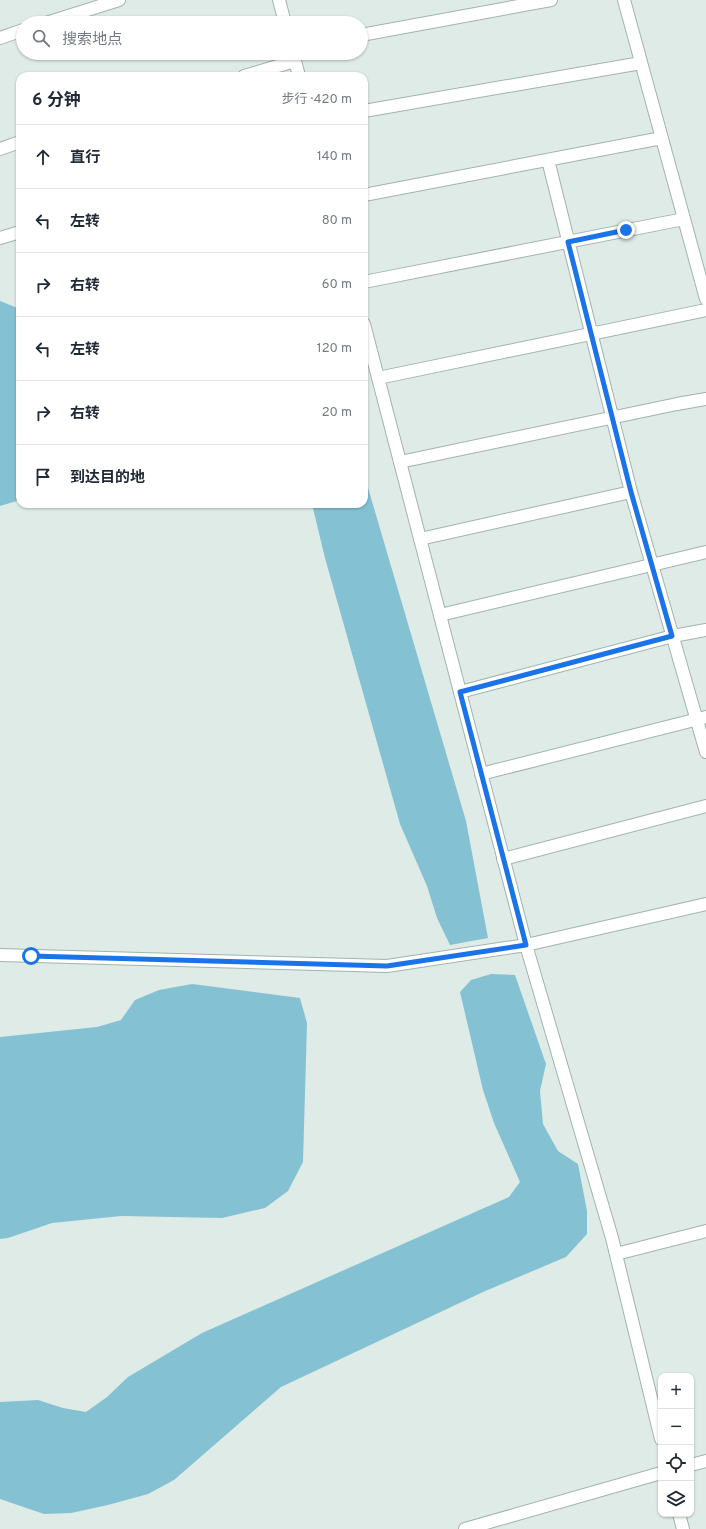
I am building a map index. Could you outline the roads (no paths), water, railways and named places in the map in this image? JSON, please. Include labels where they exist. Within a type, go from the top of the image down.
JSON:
[{"type":"street","points":[[68,16],[119,0]]},
{"type":"street","points":[[279,0],[283,16]]},
{"type":"street","points":[[368,34],[552,0]]},
{"type":"street","points":[[624,0],[706,299]]},
{"type":"street","points":[[0,38],[16,32]]},
{"type":"street","points":[[255,72],[286,60]]},
{"type":"street","points":[[295,60],[298,72]]},
{"type":"street","points":[[368,110],[641,63]]},
{"type":"street","points":[[368,195],[662,138]]},
{"type":"street","points":[[0,149],[16,143]]},
{"type":"street","points":[[548,160],[631,492],[672,636],[701,718],[706,752]]},
{"type":"street","points":[[368,281],[684,219]]},
{"type":"street","points":[[0,238],[16,233]]},
{"type":"street","points":[[378,378],[706,310]]},
{"type":"street","points":[[368,339],[526,945],[616,1254],[658,1427]]},
{"type":"street","points":[[400,462],[612,417],[706,399]]},
{"type":"street","points":[[420,539],[631,492]]},
{"type":"street","points":[[440,615],[706,552]]},
{"type":"street","points":[[460,692],[672,636],[706,630]]},
{"type":"street","points":[[481,774],[701,718]]},
{"type":"street","points":[[504,858],[706,806]]},
{"type":"street","points":[[0,955],[387,966],[526,945],[706,904]]},
{"type":"street","points":[[616,1254],[706,1231]]},
{"type":"street","points":[[694,1464],[706,1461]]},
{"type":"street","points":[[465,1529],[658,1474]]},
{"type":"street","points":[[680,1517],[683,1529]]},
{"type":"water","points":[[0,301],[16,307],[16,501],[0,506]]},
{"type":"water","points":[[368,488],[466,821],[488,938],[450,945],[437,918],[427,886],[400,824],[325,558],[313,508],[368,508]]},
{"type":"water","points":[[491,974],[515,975],[546,1064],[540,1091],[543,1124],[558,1151],[578,1164],[587,1211],[587,1234],[566,1257],[483,1292],[281,1387],[174,1480],[148,1494],[71,1513],[44,1514],[0,1499],[0,1402],[38,1400],[63,1408],[86,1412],[107,1397],[128,1377],[202,1333],[509,1197],[520,1182],[494,1123],[483,1090],[460,992],[471,980]]},
{"type":"water","points":[[192,984],[300,998],[307,1023],[303,1162],[288,1191],[265,1208],[222,1218],[121,1216],[52,1223],[8,1238],[0,1239],[0,1037],[97,1027],[121,1020],[135,1000],[159,990]]}]
